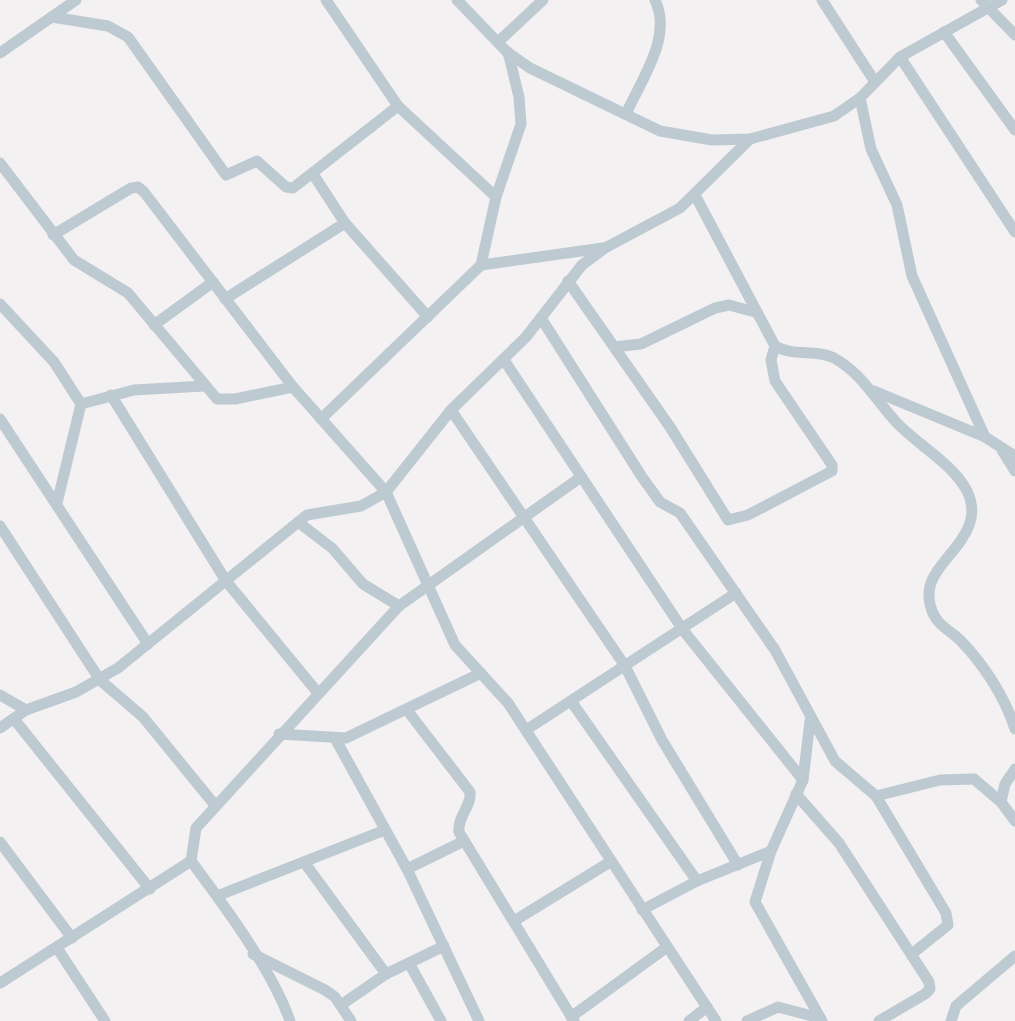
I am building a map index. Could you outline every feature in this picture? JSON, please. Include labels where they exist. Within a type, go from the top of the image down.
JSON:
[{"type":"street","points":[[0,53],[76,0]]},
{"type":"street","points":[[326,0],[398,106],[496,197]]},
{"type":"street","points":[[457,0],[507,52],[530,68],[660,131],[691,139],[750,139],[834,116],[860,98],[900,57],[984,4],[1002,0]]},
{"type":"street","points":[[498,42],[543,0]]},
{"type":"street","points":[[626,114],[660,38],[663,26],[655,0]]},
{"type":"street","points":[[822,0],[875,82]]},
{"type":"street","points":[[984,4],[1015,35]]},
{"type":"street","points":[[52,17],[108,26],[128,37],[226,175],[257,161],[289,190],[398,106]]},
{"type":"street","points":[[944,32],[1015,130]]},
{"type":"street","points":[[321,419],[481,265],[496,197],[521,124],[519,97],[507,52]]},
{"type":"street","points":[[900,57],[1015,232]]},
{"type":"street","points":[[860,98],[875,159],[897,205],[912,276],[985,437]]},
{"type":"street","points":[[0,728],[26,710],[100,680],[298,522],[316,511],[361,506],[386,492],[451,410],[504,360],[568,281],[605,248],[671,214],[695,195],[750,139]]},
{"type":"street","points":[[0,163],[74,260],[128,293],[217,399],[224,401],[293,387]]},
{"type":"street","points":[[313,174],[345,223],[428,317]]},
{"type":"street","points":[[53,235],[138,187],[293,387],[386,492],[455,645],[497,687],[716,1021]]},
{"type":"street","points":[[695,195],[775,346],[797,354],[831,356],[874,390],[985,437],[1015,456]]},
{"type":"street","points":[[225,299],[345,223]]},
{"type":"street","points":[[481,265],[605,248]]},
{"type":"street","points":[[568,281],[728,520],[748,515],[832,471],[832,465],[775,381],[771,360],[775,346]]},
{"type":"street","points":[[154,325],[213,282]]},
{"type":"street","points":[[0,304],[54,362],[81,404],[57,503]]},
{"type":"street","points":[[614,347],[641,344],[729,305],[755,312]]},
{"type":"street","points":[[541,318],[642,477],[660,502],[680,513],[775,650],[810,720],[840,767],[876,796],[949,919],[948,925],[913,953]]},
{"type":"street","points":[[504,360],[683,630],[803,780]]},
{"type":"street","points":[[81,404],[111,395],[204,386]]},
{"type":"street","points":[[874,390],[898,424],[966,490],[972,506],[972,522],[962,540],[934,573],[928,591],[931,609],[937,621],[974,656],[992,681],[1015,729]]},
{"type":"street","points":[[111,395],[226,581],[318,693]]},
{"type":"street","points":[[451,410],[625,666],[668,751],[738,865]]},
{"type":"street","points":[[0,419],[148,644]]},
{"type":"street","points":[[999,446],[1015,471]]},
{"type":"street","points":[[290,1021],[253,953],[191,861],[196,828],[214,804],[399,606],[427,584],[524,521],[581,477]]},
{"type":"street","points":[[298,522],[332,548],[363,584],[399,606]]},
{"type":"street","points":[[0,526],[100,680],[143,717],[214,804]]},
{"type":"street","points":[[526,730],[736,593]]},
{"type":"street","points":[[279,734],[336,740],[357,735],[481,673]]},
{"type":"street","points":[[0,695],[26,710]]},
{"type":"street","points":[[571,701],[697,881]]},
{"type":"street","points":[[407,710],[470,792],[471,798],[458,824],[464,841],[572,1019],[667,947]]},
{"type":"street","points":[[14,719],[150,889]]},
{"type":"street","points":[[810,720],[803,780],[771,851],[755,902],[821,1019]]},
{"type":"street","points":[[336,740],[407,869],[479,1021]]},
{"type":"street","points":[[1001,802],[1005,784],[1015,769]]},
{"type":"street","points":[[876,796],[961,777],[974,779],[1001,802],[1015,821]]},
{"type":"street","points":[[796,794],[831,832],[913,953],[930,989],[879,1021]]},
{"type":"street","points":[[217,896],[385,830]]},
{"type":"street","points":[[407,869],[464,841]]},
{"type":"street","points":[[0,842],[72,938]]},
{"type":"street","points":[[642,910],[697,881],[771,851]]},
{"type":"street","points":[[0,983],[191,861]]},
{"type":"street","points":[[304,862],[386,974]]},
{"type":"street","points":[[514,921],[610,862]]},
{"type":"street","points":[[341,1005],[386,974],[444,946]]},
{"type":"street","points":[[57,948],[105,1021]]},
{"type":"street","points":[[253,953],[325,990],[341,1005],[351,1021]]},
{"type":"street","points":[[951,1021],[956,1006],[1013,961]]},
{"type":"street","points":[[409,963],[441,1021]]},
{"type":"street","points":[[689,1021],[707,1007]]},
{"type":"street","points":[[747,1021],[778,1007],[821,1019]]}]
